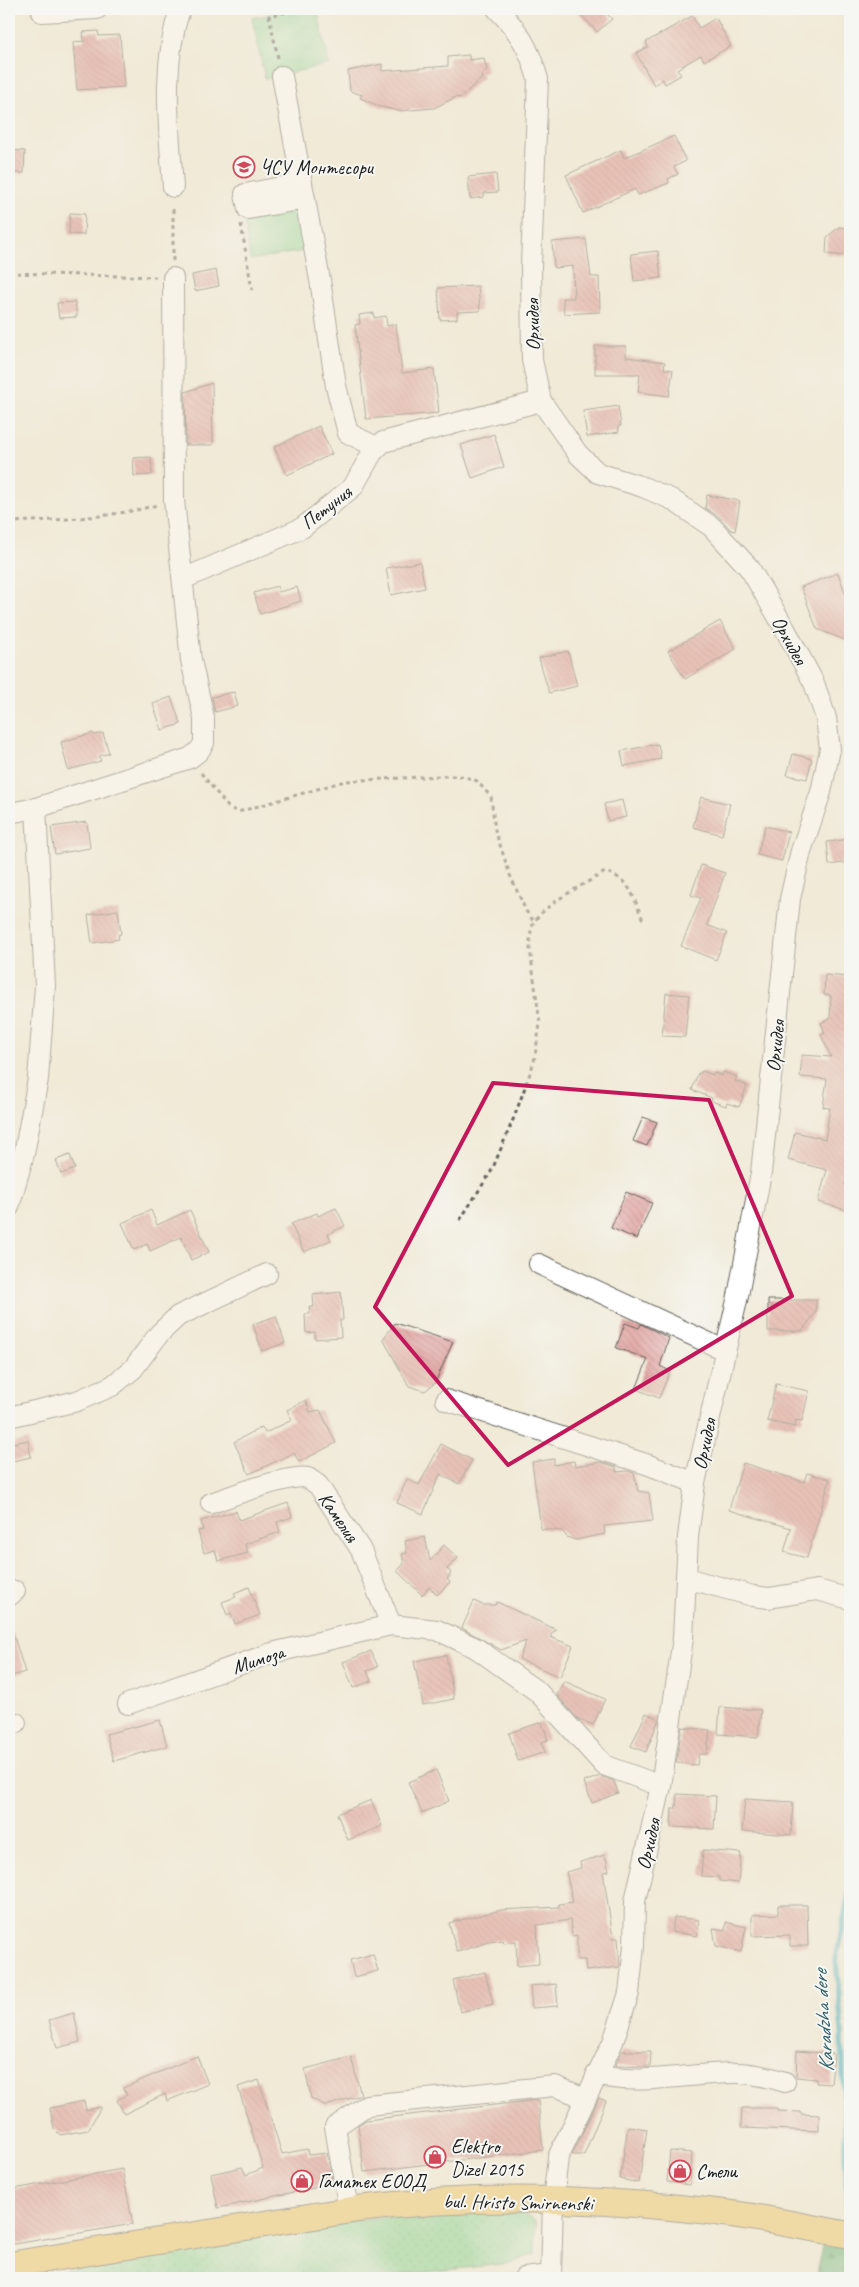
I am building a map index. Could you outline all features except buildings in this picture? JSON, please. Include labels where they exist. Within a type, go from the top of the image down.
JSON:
[{"type":"main road","name":"bul. Hristo Smirnenski","points":[[9,2265],[349,2210],[414,2202],[482,2199],[645,2204],[726,2213],[850,2234]]},
{"type":"street","points":[[42,12],[97,9]]},
{"type":"street","points":[[173,187],[168,88],[169,58],[171,36],[180,9]]},
{"type":"street","name":"Орхидея","points":[[497,9],[511,23],[530,50],[538,79],[531,266],[532,360],[541,401],[578,454],[598,473],[643,487],[671,499],[712,527],[750,569],[814,683],[826,718],[830,750],[821,792],[801,852],[790,900],[761,1173],[738,1296],[724,1350],[695,1483],[688,1537],[683,1638],[662,1786],[635,1901],[634,1946],[629,1994],[613,2042],[558,2157],[553,2201],[551,2277]]},
{"type":"street","points":[[282,76],[320,280],[336,386],[348,433],[376,447],[393,439],[541,401]]},
{"type":"street","points":[[9,813],[36,808],[190,758],[199,751],[204,742],[204,718],[191,660],[174,500],[173,278]]},
{"type":"street","name":"Петуния","points":[[183,579],[302,528],[353,487],[376,447]]},
{"type":"street","points":[[10,1201],[24,1154],[38,1079],[45,986],[36,808]]},
{"type":"street","points":[[540,1264],[724,1350]]},
{"type":"street","points":[[9,1417],[77,1401],[112,1386],[133,1369],[159,1334],[178,1316],[267,1274]]},
{"type":"street","points":[[446,1400],[649,1465],[695,1483]]},
{"type":"street","name":"Камелия","points":[[211,1504],[246,1490],[296,1478],[308,1478],[318,1485],[361,1550],[392,1625]]},
{"type":"street","points":[[686,1578],[761,1597],[777,1597],[818,1590],[850,1599]]},
{"type":"street","name":"Мимоза","points":[[128,1704],[272,1653],[392,1625],[437,1630],[476,1648],[538,1692],[604,1765],[662,1786]]},
{"type":"street","points":[[596,2075],[609,2078],[669,2078],[736,2073],[766,2076],[785,2082]]},
{"type":"street","points":[[349,2210],[335,2127],[367,2105],[555,2086],[585,2098]]},
{"type":"street","points":[[524,2278],[551,2277]]},
{"type":"path","points":[[282,76],[269,16],[301,9]]},
{"type":"path","points":[[9,273],[173,278],[173,187]]},
{"type":"path","points":[[240,218],[252,290]]},
{"type":"path","points":[[9,522],[130,512],[174,500]]},
{"type":"path","points":[[190,758],[228,807],[238,812],[345,781],[440,776],[463,776],[477,781],[491,797],[495,830],[510,875],[526,911],[534,922]]},
{"type":"path","points":[[460,1220],[492,1170],[516,1115],[534,1062],[540,1024],[530,949],[530,936],[534,922],[549,907],[605,872],[617,875],[628,886],[642,920]]},
{"type":"highlighted area","points":[[493,1083],[709,1100],[792,1296],[508,1465],[375,1307]]},
{"type":"green space","points":[[293,9],[317,9],[329,64],[265,79],[252,18]]},
{"type":"green space","points":[[303,208],[309,250],[250,260],[244,218]]},
{"type":"green space","points":[[448,2212],[522,2213],[536,2223],[535,2254],[512,2263],[370,2278],[23,2278],[345,2220]]},
{"type":"green space","points":[[826,2231],[850,2235],[850,2278],[816,2278]]},
{"type":"waterway","name":"Karadzha dere","points":[[847,2213],[842,2034],[836,1959],[850,1889]]},
{"type":"place","name":"ЧСУ Монтесори","points":[[244,167]]},
{"type":"place","name":"Elektro Dizel 2015","points":[[435,2157]]},
{"type":"place","name":"Стели","points":[[680,2171]]},
{"type":"place","name":"Гаматех ЕООД","points":[[302,2181]]}]
